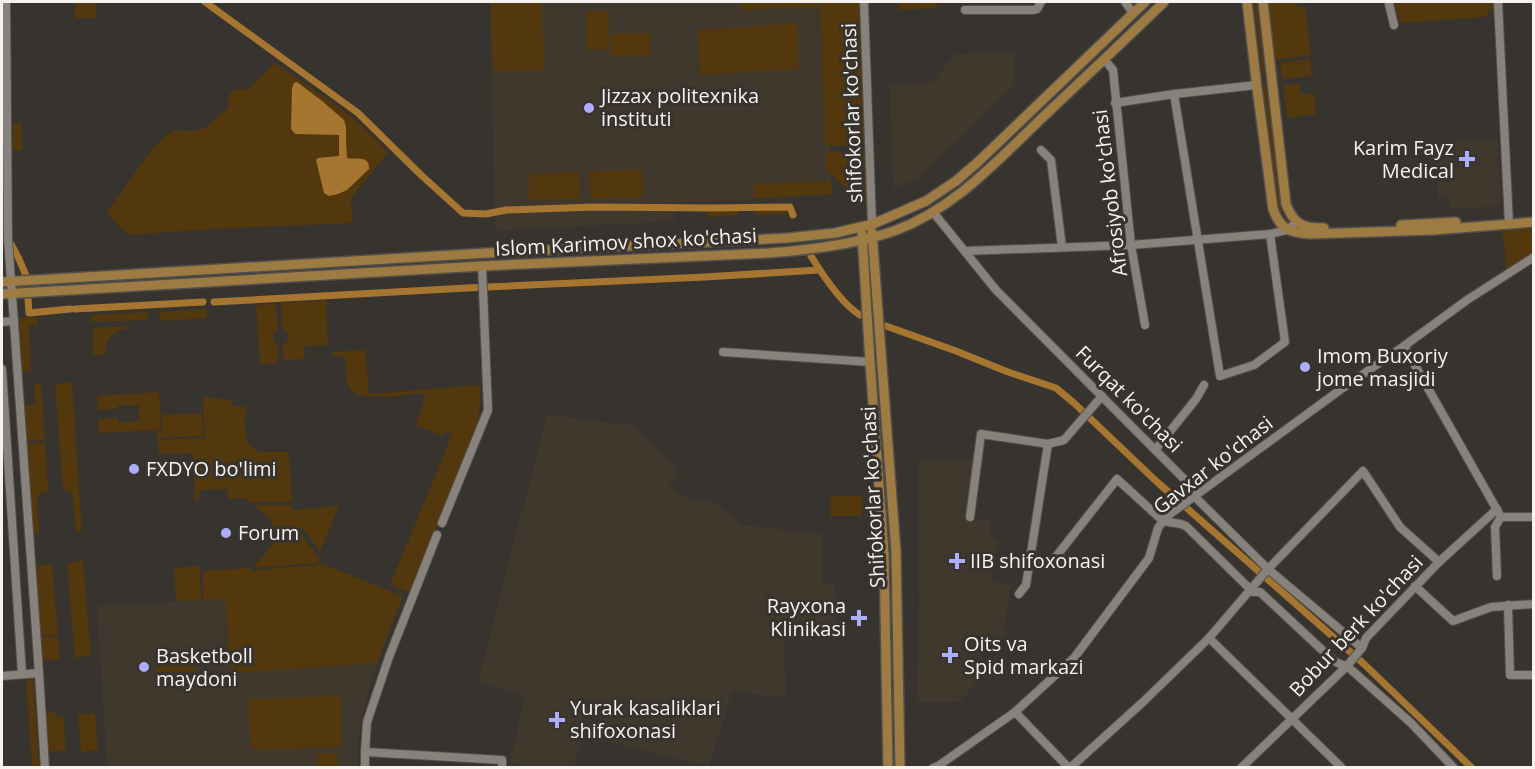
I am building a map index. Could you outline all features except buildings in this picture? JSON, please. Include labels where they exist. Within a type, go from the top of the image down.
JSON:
[{"type":"main road","name":"Islom Karimov shox ko'chasi","points":[[6,281],[787,238],[835,233],[862,227],[926,201],[956,181],[1145,2]]},
{"type":"main road","name":"Islom Karimov shox ko'chasi","points":[[2,294],[482,266],[794,251],[867,239],[896,230],[933,212],[971,186],[1164,2]]},
{"type":"main road","points":[[1247,2],[1273,209],[1277,219],[1287,230],[1300,234],[1434,230],[1533,217]]},
{"type":"main road","points":[[1263,2],[1286,204],[1297,222],[1312,228],[1533,222]]},
{"type":"main road","points":[[1257,87],[1266,80],[1273,85]]},
{"type":"main road","name":"Shifokorlar ko'chasi","points":[[872,224],[867,239],[870,362],[884,554],[888,768]]},
{"type":"main road","name":"Shifokorlar ko'chasi","points":[[862,227],[867,239],[896,552],[900,768]]},
{"type":"street","points":[[6,2],[8,239],[6,281],[12,294],[45,768]]},
{"type":"street","name":"shifokorlar ko'chasi","points":[[864,2],[872,224]]},
{"type":"street","points":[[965,10],[1034,10],[1041,2]]},
{"type":"street","points":[[1125,2],[1134,13]]},
{"type":"street","points":[[1498,2],[1509,221]]},
{"type":"street","points":[[1389,4],[1394,25]]},
{"type":"street","name":"Afrosiyob ko'chasi","points":[[1104,59],[1113,70],[1131,245],[1144,325]]},
{"type":"street","points":[[1115,103],[1174,94],[1257,87]]},
{"type":"street","points":[[1174,94],[1220,376],[1254,365],[1285,342],[1270,234]]},
{"type":"street","points":[[1041,150],[1051,160],[1062,247]]},
{"type":"street","name":"Furqat ko'chasi","points":[[933,212],[996,290],[1194,489],[1194,496],[1268,569],[1362,648]]},
{"type":"street","points":[[965,251],[1131,245],[1270,234],[1287,230],[1297,222]]},
{"type":"street","name":"Gavxar ko'chasi","points":[[933,768],[1015,712],[1074,658],[1149,558],[1158,528],[1172,513],[1340,390],[1467,300],[1533,257]]},
{"type":"street","points":[[442,523],[488,410],[482,266]]},
{"type":"street","points":[[2,322],[14,321]]},
{"type":"street","points":[[1404,346],[1501,517]]},
{"type":"street","points":[[723,352],[870,362]]},
{"type":"street","points":[[2,369],[22,674]]},
{"type":"street","points":[[1155,450],[1196,399],[1204,385]]},
{"type":"street","points":[[970,517],[981,434],[1048,444],[1064,440],[1102,396]]},
{"type":"street","points":[[1020,594],[1026,585],[1048,444]]},
{"type":"street","points":[[1015,712],[1069,768],[1143,702],[1209,638],[1268,569],[1363,471],[1400,527],[1439,562]]},
{"type":"street","points":[[1031,557],[1051,563],[1117,479],[1163,521],[1186,526],[1250,590],[1260,592],[1334,661],[1347,666],[1412,723],[1454,768]]},
{"type":"street","name":"Bobur berk ko'chasi","points":[[1241,768],[1347,666],[1362,648],[1366,638],[1415,586],[1497,509]]},
{"type":"street","points":[[1501,517],[1533,517]]},
{"type":"street","points":[[1497,576],[1495,527],[1501,517]]},
{"type":"street","points":[[365,768],[367,722],[389,657],[437,535]]},
{"type":"street","points":[[1415,586],[1453,621],[1491,607],[1533,604]]},
{"type":"street","points":[[1508,605],[1510,675],[1533,675]]},
{"type":"street","points":[[1209,638],[1342,768]]},
{"type":"street","points":[[2,676],[39,673]]},
{"type":"street","points":[[364,752],[502,760],[502,768]]},
{"type":"shaded area","points":[[75,2],[95,2],[96,18],[75,18]]},
{"type":"shaded area","name":"Jizzax politexnika instituti","points":[[490,2],[819,2],[828,88],[832,195],[674,202],[674,221],[495,231]]},
{"type":"shaded area","points":[[491,2],[541,2],[545,70],[493,72]]},
{"type":"shaded area","points":[[818,2],[819,6],[742,10],[742,3]]},
{"type":"shaded area","points":[[820,2],[860,2],[865,142],[861,145],[828,146],[825,144]]},
{"type":"shaded area","points":[[899,2],[937,2],[937,8],[899,10]]},
{"type":"shaded area","points":[[1254,2],[1257,2],[1265,77],[1263,77]]},
{"type":"shaded area","points":[[1268,2],[1295,2],[1296,7],[1305,6],[1311,55],[1274,60]]},
{"type":"shaded area","points":[[1394,2],[1493,2],[1494,9],[1488,10],[1487,16],[1483,17],[1400,23]]},
{"type":"shaded area","points":[[587,11],[609,11],[609,50],[587,50]]},
{"type":"shaded area","points":[[797,23],[799,69],[700,75],[698,30]]},
{"type":"shaded area","points":[[650,33],[650,56],[611,56],[611,34]]},
{"type":"shaded area","points":[[1015,52],[1015,84],[920,178],[893,188],[890,85],[932,82],[955,54]]},
{"type":"shaded area","points":[[1310,59],[1312,76],[1282,79],[1280,63]]},
{"type":"shaded area","points":[[275,63],[339,107],[388,152],[351,198],[352,223],[128,235],[106,213],[153,148],[174,130],[192,131],[204,128],[228,108],[229,95],[234,90],[247,90]]},
{"type":"shaded area","points":[[297,82],[344,120],[347,158],[362,159],[369,165],[369,169],[347,190],[338,194],[329,196],[324,193],[316,160],[339,156],[339,135],[295,134],[291,129],[292,88]]},
{"type":"shaded area","points":[[1299,83],[1300,94],[1314,93],[1316,114],[1287,118],[1283,85]]},
{"type":"shaded area","points":[[1263,85],[1266,85],[1282,212],[1279,213]]},
{"type":"shaded area","points":[[13,123],[22,123],[22,150],[13,150]]},
{"type":"shaded area","name":"Karim Fayz Medical","points":[[1497,139],[1501,206],[1450,209],[1450,197],[1438,198],[1435,143]]},
{"type":"shaded area","points":[[861,151],[865,153],[867,206],[826,170],[826,152]]},
{"type":"shaded area","points":[[642,169],[643,197],[590,199],[589,172]]},
{"type":"shaded area","points":[[579,172],[580,199],[529,200],[529,174]]},
{"type":"shaded area","points":[[831,181],[832,194],[754,198],[754,187],[757,184]]},
{"type":"shaded area","points":[[786,204],[786,214],[755,215],[755,205]]},
{"type":"shaded area","points":[[738,205],[738,215],[707,217],[707,207]]},
{"type":"shaded area","points":[[1533,225],[1533,254],[1507,269],[1502,227]]},
{"type":"shaded area","points":[[326,300],[328,345],[304,346],[305,359],[284,360],[282,345],[289,337],[282,329],[281,303]]},
{"type":"shaded area","points":[[276,304],[278,330],[274,333],[273,338],[278,345],[278,363],[260,364],[256,305]]},
{"type":"shaded area","points":[[207,309],[207,318],[160,321],[161,316],[157,312]]},
{"type":"shaded area","points":[[150,312],[147,320],[92,322],[92,315]]},
{"type":"shaded area","points":[[37,317],[38,325],[29,326],[31,371],[22,372],[19,318]]},
{"type":"shaded area","points":[[131,326],[131,328],[120,330],[112,335],[107,343],[105,355],[93,355],[93,328]]},
{"type":"shaded area","points":[[365,350],[369,394],[480,385],[479,420],[410,593],[390,585],[452,435],[444,432],[443,436],[415,425],[424,402],[423,393],[373,397],[355,394],[348,386],[345,356],[333,357],[333,352]]},
{"type":"shaded area","points":[[72,382],[82,531],[76,531],[72,493],[68,490],[63,491],[55,384]]},
{"type":"shaded area","points":[[34,384],[41,384],[45,440],[27,441],[24,406],[35,404]]},
{"type":"shaded area","points":[[159,392],[161,440],[205,438],[203,397],[232,400],[232,406],[247,407],[244,424],[248,444],[259,452],[289,452],[292,502],[250,502],[246,498],[228,499],[227,489],[199,490],[199,500],[195,500],[193,453],[159,454],[157,430],[99,433],[98,419],[118,418],[118,422],[139,421],[139,405],[118,405],[117,409],[98,410],[97,396]]},
{"type":"shaded area","points":[[202,413],[203,436],[162,438],[161,415]]},
{"type":"shaded area","points":[[547,414],[611,423],[630,423],[675,466],[678,475],[669,484],[685,497],[713,502],[743,525],[822,534],[823,583],[835,583],[836,624],[783,625],[786,698],[732,691],[709,766],[595,739],[601,712],[590,709],[574,767],[529,767],[510,763],[525,696],[478,682]]},
{"type":"shaded area","points":[[45,442],[48,492],[41,492],[37,498],[39,534],[32,534],[26,444]]},
{"type":"shaded area","name":"IIB shifoxonasi","points":[[974,459],[968,520],[990,520],[990,538],[998,539],[991,582],[1011,584],[1003,638],[977,639],[987,672],[959,702],[917,702],[918,461]]},
{"type":"shaded area","points":[[831,496],[862,496],[862,516],[830,516]]},
{"type":"shaded area","points":[[254,505],[292,505],[293,510],[339,506],[320,552],[304,529],[274,531],[271,520]]},
{"type":"shaded area","points":[[301,534],[319,558],[318,563],[253,568],[272,545],[274,535]]},
{"type":"shaded area","points":[[83,561],[91,655],[75,658],[67,563]]},
{"type":"shaded area","points":[[52,564],[58,634],[40,636],[34,566]]},
{"type":"shaded area","points":[[322,564],[403,596],[377,663],[231,673],[225,599],[203,600],[203,571],[250,568],[252,571]]},
{"type":"shaded area","points":[[200,566],[201,600],[176,601],[174,568]]},
{"type":"shaded area","points":[[225,599],[231,672],[377,663],[365,704],[357,744],[359,767],[107,767],[97,606]]},
{"type":"shaded area","points":[[58,636],[60,659],[42,660],[40,637]]},
{"type":"shaded area","points":[[195,651],[195,672],[157,673],[156,652]]},
{"type":"shaded area","points":[[33,676],[39,767],[32,767],[26,677]]},
{"type":"shaded area","points":[[339,696],[341,698],[340,747],[260,750],[251,747],[248,701],[250,699]]},
{"type":"shaded area","points":[[55,712],[55,717],[63,716],[66,751],[47,751],[45,713]]},
{"type":"shaded area","points":[[95,713],[98,750],[81,752],[78,715]]},
{"type":"shaded area","points":[[337,753],[338,767],[317,767],[317,754]]},
{"type":"waterway","points":[[205,2],[358,113],[463,213],[486,214],[506,210],[594,207],[790,207],[793,215]]},
{"type":"waterway","points":[[11,244],[27,278]]},
{"type":"waterway","points":[[811,256],[839,296],[860,315]]},
{"type":"waterway","points":[[214,302],[819,270]]},
{"type":"waterway","points":[[28,298],[29,313],[70,309]]},
{"type":"waterway","points":[[75,309],[203,302]]},
{"type":"waterway","points":[[886,326],[1056,388],[1156,481],[1364,664],[1472,768]]},
{"type":"place","name":"Jizzax politexnika instituti","points":[[589,108]]},
{"type":"place","name":"Karim Fayz Medical","points":[[1467,159]]},
{"type":"place","name":"Imom Buxoriy jome masjidi","points":[[1305,367]]},
{"type":"place","name":"FXDYO bo'limi","points":[[134,469]]},
{"type":"place","name":"Forum","points":[[226,533]]},
{"type":"place","name":"IIB shifoxonasi","points":[[957,561]]},
{"type":"place","name":"Rayxona Klinikasi","points":[[859,618]]},
{"type":"place","name":"Oits va Spid markazi","points":[[950,655]]},
{"type":"place","name":"Basketboll maydoni","points":[[144,667]]},
{"type":"place","name":"Yurak kasaliklari shifoxonasi","points":[[557,720]]}]
